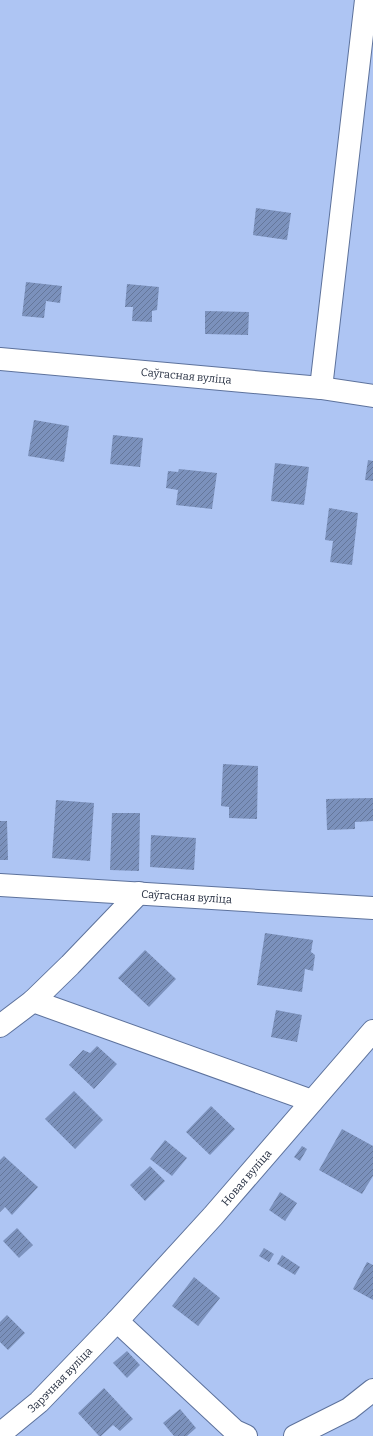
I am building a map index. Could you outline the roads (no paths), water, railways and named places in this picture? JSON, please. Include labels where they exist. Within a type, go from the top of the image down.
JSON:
[{"type":"street","points":[[321,388],[366,0]]},
{"type":"street","name":"Саўгасная вуліца","points":[[0,359],[321,388],[373,396]]},
{"type":"street","name":"Саўгасная вуліца","points":[[0,885],[373,908]]},
{"type":"street","points":[[0,1026],[33,1001],[139,893]]},
{"type":"street","points":[[33,1001],[312,1101]]},
{"type":"street","name":"Новая вуліца","points":[[117,1321],[213,1216],[373,1031]]},
{"type":"street","points":[[117,1321],[235,1431],[246,1436]]},
{"type":"street","name":"Зарэчная вуліца","points":[[0,1434],[39,1402],[117,1321]]},
{"type":"street","points":[[295,1436],[348,1410],[373,1390]]}]
